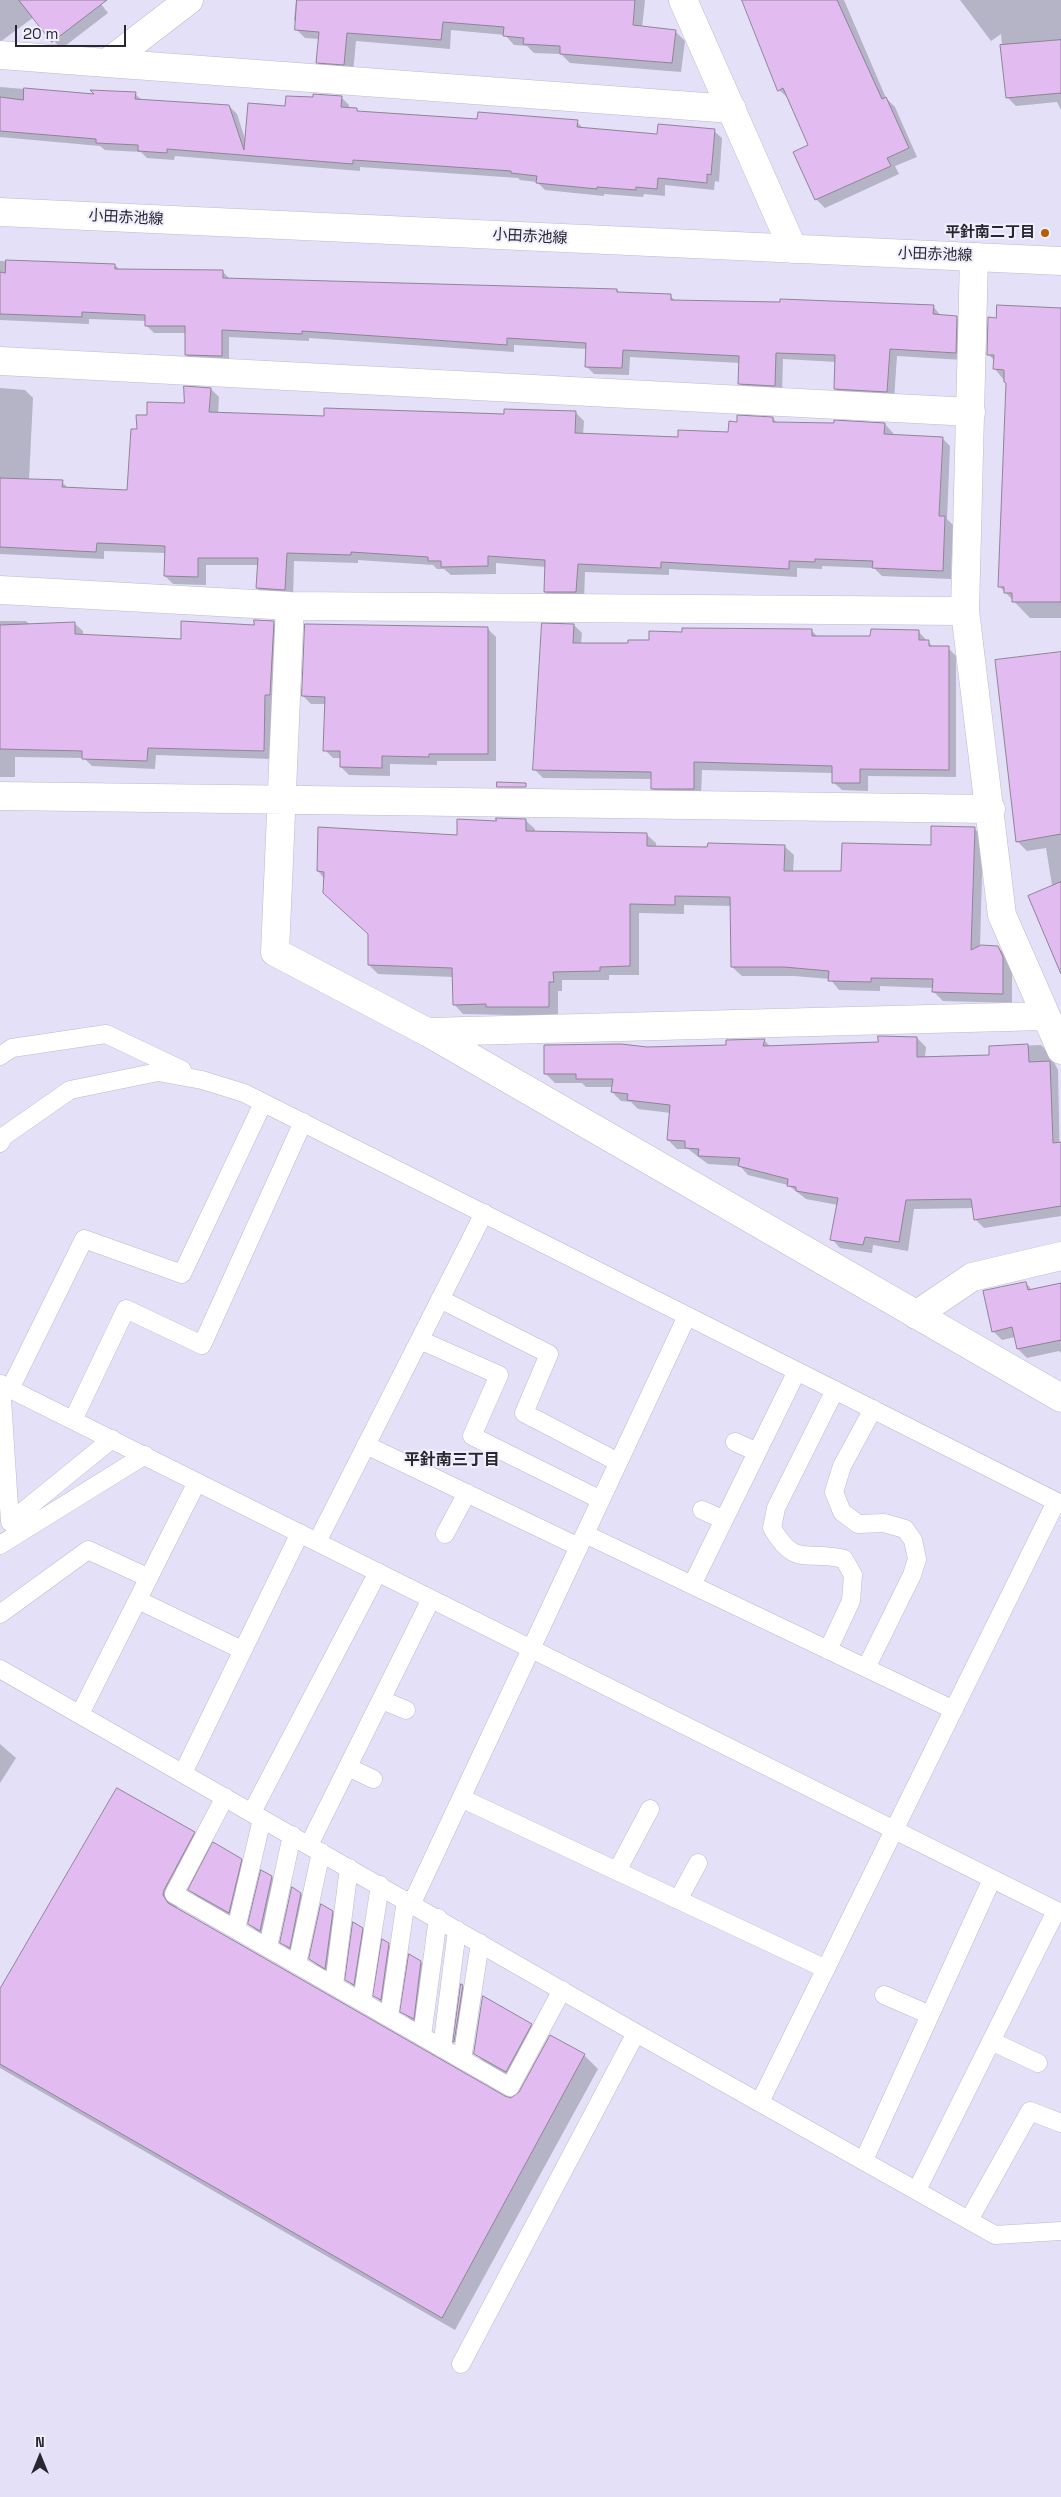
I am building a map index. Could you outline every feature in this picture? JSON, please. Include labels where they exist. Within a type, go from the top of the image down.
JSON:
[{"type":"street","points":[[107,63],[189,0]]},
{"type":"street","points":[[683,0],[793,250]]},
{"type":"street","points":[[0,55],[732,109]]},
{"type":"street","name":"小田赤池線","points":[[0,212],[1061,261]]},
{"type":"street","points":[[974,257],[965,611],[991,809],[1002,916],[1061,1050]]},
{"type":"street","points":[[0,361],[971,412]]},
{"type":"street","points":[[0,590],[290,606],[965,611]]},
{"type":"street","points":[[290,606],[275,952],[427,1032],[1061,1398]]},
{"type":"street","points":[[0,796],[991,809]]},
{"type":"street","points":[[427,1032],[1045,1016]]},
{"type":"street","points":[[916,1315],[972,1277],[1061,1256]]},
{"type":"lane","points":[[0,1056],[12,1048],[106,1034],[202,1080]]},
{"type":"lane","points":[[0,1143],[4,1136],[70,1090],[158,1072],[202,1080],[244,1093],[1059,1503],[894,1830],[760,2102]]},
{"type":"lane","points":[[112,1439],[10,1522],[4,1385],[84,1239],[182,1274],[263,1103]]},
{"type":"lane","points":[[74,1420],[126,1310],[202,1344],[303,1122]]},
{"type":"lane","points":[[317,1542],[484,1213]]},
{"type":"lane","points":[[440,1299],[550,1354],[524,1414],[618,1462]]},
{"type":"lane","points":[[389,2017],[409,1902],[461,1798],[687,1316]]},
{"type":"lane","points":[[420,1340],[499,1375],[472,1436],[601,1500]]},
{"type":"lane","points":[[692,1585],[797,1371]]},
{"type":"lane","points":[[4,1385],[1059,1912],[991,2041],[917,2190]]},
{"type":"lane","points":[[828,1650],[852,1601],[853,1575],[844,1559],[827,1554],[799,1556],[782,1546],[772,1528],[776,1508],[835,1390]]},
{"type":"lane","points":[[866,1668],[912,1575],[917,1559],[913,1540],[905,1529],[884,1523],[858,1524],[842,1512],[834,1492],[842,1466],[873,1409]]},
{"type":"lane","points":[[735,1442],[757,1452]]},
{"type":"lane","points":[[366,1446],[467,1494],[692,1585],[954,1710]]},
{"type":"lane","points":[[0,1545],[145,1455]]},
{"type":"lane","points":[[80,1714],[197,1482]]},
{"type":"lane","points":[[445,1534],[467,1494]]},
{"type":"lane","points":[[702,1510],[724,1520]]},
{"type":"lane","points":[[183,1773],[300,1533]]},
{"type":"lane","points":[[0,1614],[88,1550],[149,1578]]},
{"type":"lane","points":[[236,1929],[257,1815],[378,1572]]},
{"type":"lane","points":[[297,1964],[315,1848],[348,1767],[431,1599]]},
{"type":"lane","points":[[138,1600],[242,1650]]},
{"type":"lane","points":[[0,1669],[636,2033],[995,2235],[1061,2231]]},
{"type":"lane","points":[[382,1700],[406,1710]]},
{"type":"lane","points":[[348,1767],[374,1779]]},
{"type":"lane","points":[[225,1797],[174,1894],[510,2087],[562,1990]]},
{"type":"lane","points":[[461,1798],[826,1969]]},
{"type":"lane","points":[[617,1872],[650,1809]]},
{"type":"lane","points":[[268,1947],[292,1835]]},
{"type":"lane","points":[[678,1900],[698,1863]]},
{"type":"lane","points":[[334,1985],[349,1868]]},
{"type":"lane","points":[[864,2160],[992,1879]]},
{"type":"lane","points":[[362,2001],[380,1885]]},
{"type":"lane","points":[[422,2036],[438,1918]]},
{"type":"lane","points":[[442,2048],[457,1930]]},
{"type":"lane","points":[[462,2059],[480,1943]]},
{"type":"lane","points":[[884,1995],[930,2016]]},
{"type":"lane","points":[[461,2364],[636,2033]]},
{"type":"lane","points":[[991,2041],[1038,2063]]},
{"type":"lane","points":[[969,2220],[1030,2111],[1061,2123]]},
{"type":"building","points":[[19,0],[107,0],[52,42]]},
{"type":"building","points":[[297,0],[635,0],[633,25],[676,30],[672,63],[560,54],[560,46],[523,44],[524,38],[503,36],[504,27],[443,22],[441,40],[347,33],[344,65],[316,63],[319,32],[295,30]]},
{"type":"building","points":[[742,0],[837,0],[882,99],[886,97],[909,148],[887,158],[891,166],[815,200],[793,152],[808,145],[783,88],[778,91]]},
{"type":"building","points":[[1061,40],[1061,93],[1006,98],[1000,45]]},
{"type":"building","points":[[24,88],[94,94],[90,90],[136,92],[135,99],[229,105],[244,150],[248,103],[285,106],[286,96],[313,97],[313,94],[342,96],[341,107],[357,108],[357,111],[477,119],[478,112],[578,120],[577,127],[657,134],[658,124],[715,129],[711,175],[707,174],[707,183],[658,178],[657,189],[636,187],[636,190],[597,187],[597,189],[536,183],[537,176],[511,173],[511,171],[353,160],[353,164],[167,149],[167,153],[138,151],[138,145],[96,143],[96,139],[0,131],[0,97],[23,100]]},
{"type":"building","points":[[6,260],[115,264],[115,269],[223,270],[223,278],[617,289],[617,292],[671,294],[671,300],[780,302],[780,299],[934,305],[933,314],[957,316],[956,353],[890,349],[887,392],[834,389],[835,355],[776,353],[775,386],[738,384],[739,356],[623,350],[622,368],[585,367],[586,343],[507,338],[507,345],[302,331],[302,334],[222,330],[222,356],[185,355],[185,326],[145,326],[145,315],[82,312],[82,317],[0,314],[0,272],[5,273]]},
{"type":"building","points":[[997,305],[1061,308],[1061,602],[1012,602],[1012,593],[1004,593],[1004,587],[998,587],[1006,383],[1004,382],[1004,370],[993,369],[994,355],[987,355],[988,317],[996,318]]},
{"type":"building","points":[[184,386],[211,388],[209,412],[324,416],[324,408],[504,414],[504,409],[576,411],[575,433],[678,437],[678,430],[728,432],[729,421],[737,422],[737,415],[773,417],[773,422],[834,423],[834,420],[885,423],[884,434],[943,437],[939,516],[945,516],[943,571],[872,568],[873,561],[815,559],[815,562],[789,561],[789,569],[661,562],[661,568],[578,564],[576,592],[544,592],[545,560],[488,556],[488,566],[441,567],[441,561],[428,561],[428,557],[351,552],[351,555],[287,553],[285,590],[256,588],[258,558],[198,558],[198,577],[164,576],[165,546],[97,543],[96,552],[0,547],[0,478],[63,480],[62,487],[127,490],[131,429],[137,429],[136,415],[147,415],[147,402],[184,403]]},
{"type":"building","points":[[254,620],[274,621],[270,695],[265,695],[264,751],[148,748],[147,761],[82,759],[82,751],[0,749],[0,625],[75,622],[75,634],[181,639],[181,621],[254,625]]},
{"type":"building","points":[[542,623],[574,624],[573,643],[628,643],[628,640],[649,640],[649,631],[682,632],[682,628],[812,629],[812,636],[870,636],[871,629],[919,630],[919,640],[929,640],[929,646],[949,646],[949,770],[860,769],[860,783],[832,783],[832,766],[694,762],[694,789],[651,789],[651,772],[533,770]]},
{"type":"building","points":[[305,624],[488,627],[488,754],[429,754],[429,757],[382,756],[382,768],[340,767],[340,751],[323,751],[325,697],[302,696]]},
{"type":"building","points":[[1061,652],[1061,834],[1016,842],[995,660]]},
{"type":"building","points":[[497,782],[526,783],[526,787],[497,787]]},
{"type":"building","points":[[496,818],[526,819],[526,831],[647,833],[647,846],[707,847],[708,843],[785,845],[784,871],[841,871],[842,843],[931,845],[931,826],[975,827],[971,950],[981,945],[998,946],[1003,957],[1003,994],[932,992],[933,979],[871,978],[871,982],[828,981],[829,971],[784,967],[731,967],[730,897],[675,896],[675,905],[630,904],[630,966],[600,967],[600,971],[553,972],[554,982],[549,982],[549,1007],[486,1007],[486,1004],[453,1005],[452,968],[368,965],[368,934],[323,893],[324,872],[317,871],[318,827],[457,835],[457,819],[496,821]]},
{"type":"building","points":[[1061,882],[1061,974],[1028,896]]},
{"type":"building","points":[[878,1036],[917,1037],[917,1057],[989,1055],[989,1046],[1028,1044],[1029,1062],[1050,1061],[1053,1143],[1061,1142],[1061,1206],[974,1220],[971,1199],[906,1200],[899,1242],[865,1237],[863,1245],[830,1240],[838,1198],[796,1191],[796,1187],[787,1186],[788,1179],[738,1166],[740,1158],[698,1156],[699,1149],[685,1148],[685,1141],[667,1140],[670,1105],[627,1100],[628,1094],[611,1092],[613,1079],[576,1079],[576,1074],[544,1074],[544,1045],[621,1044],[647,1047],[726,1045],[726,1040],[765,1039],[763,1046],[878,1042]]},
{"type":"building","points":[[1026,1282],[1028,1290],[1061,1283],[1061,1340],[1017,1349],[1012,1327],[992,1332],[983,1291]]},
{"type":"building","points":[[117,1788],[195,1832],[164,1890],[163,1895],[168,1903],[505,2096],[511,2098],[519,2092],[550,2035],[585,2054],[442,2318],[0,2064],[0,1989]]},
{"type":"building","points":[[213,1842],[242,1859],[229,1913],[188,1890]]},
{"type":"building","points":[[261,1870],[272,1876],[260,1931],[248,1924]]},
{"type":"building","points":[[292,1887],[301,1893],[290,1948],[280,1943]]},
{"type":"building","points":[[321,1904],[333,1911],[325,1969],[309,1959]]},
{"type":"building","points":[[353,1922],[363,1928],[354,1985],[345,1980]]},
{"type":"building","points":[[382,1939],[389,1943],[381,2000],[373,1996]]},
{"type":"building","points":[[409,1954],[421,1961],[414,2019],[400,2012]]},
{"type":"building","points":[[461,1984],[463,1985],[453,2042]]},
{"type":"building","points":[[483,1996],[532,2024],[506,2072],[474,2054]]},
{"type":"place","name":"平針南二丁目","points":[[1045,233]]},
{"type":"district","name":"平針南三丁目","points":[[452,1461]]}]
